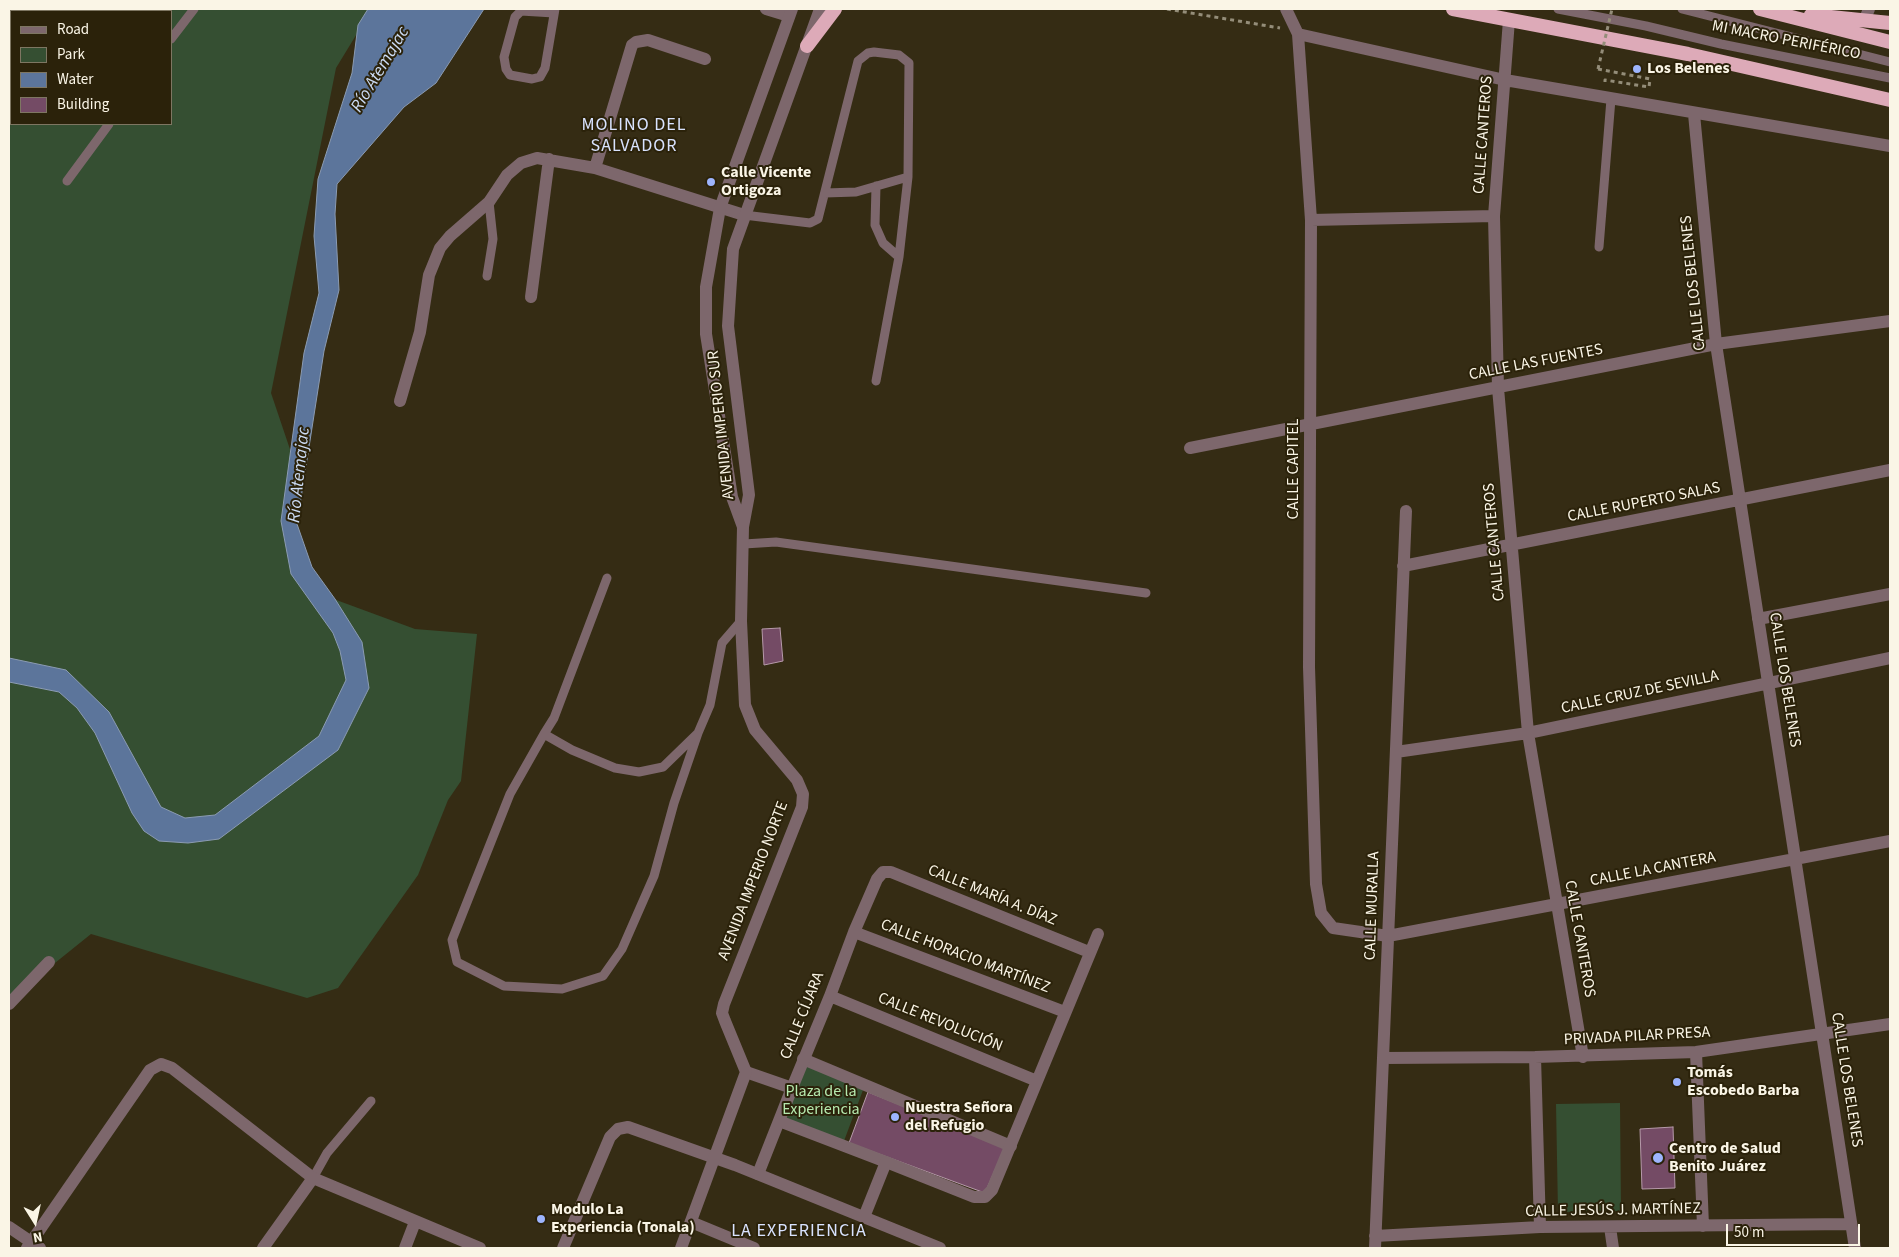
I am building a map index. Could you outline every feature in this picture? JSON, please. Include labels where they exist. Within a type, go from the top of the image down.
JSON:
[{"type":"highway","points":[[806,46],[835,9]]},
{"type":"highway","points":[[1453,9],[1688,54],[1890,100]]},
{"type":"highway","points":[[1764,10],[1867,14],[1890,23]]},
{"type":"highway","points":[[1764,10],[1890,42]]},
{"type":"highway","points":[[1849,92],[1890,105]]},
{"type":"street","points":[[766,9],[791,12]]},
{"type":"street","name":"AVENIDA IMPERIO SUR","points":[[743,526],[749,495],[728,326],[733,250],[744,215],[820,9]]},
{"type":"street","name":"CALLE CAPITEL","points":[[1286,9],[1298,34],[1312,220],[1308,667],[1316,884],[1321,913],[1333,928]]},
{"type":"street","name":"AVENIDA IMPERIO SUR","points":[[743,526],[732,497],[706,334],[706,287],[720,208],[791,12]]},
{"type":"street","name":"CALLE CANTEROS","points":[[1509,20],[1494,216],[1498,388],[1528,733],[1583,1056]]},
{"type":"street","points":[[1298,34],[1504,80],[1606,99],[1890,146]]},
{"type":"street","points":[[594,168],[632,45],[636,42],[648,40],[705,59]]},
{"type":"street","name":"CALLE LOS BELENES","points":[[1694,114],[1716,344],[1855,1248]]},
{"type":"street","points":[[400,401],[420,332],[429,275],[440,248],[450,236],[489,202],[507,176],[520,163],[537,158],[594,168],[744,215]]},
{"type":"street","points":[[531,297],[549,159]]},
{"type":"street","points":[[1312,220],[1494,216]]},
{"type":"street","name":"CALLE LAS FUENTES","points":[[1190,448],[1716,344],[1890,320]]},
{"type":"street","name":"CALLE RUPERTO SALAS","points":[[1403,566],[1890,470]]},
{"type":"street","name":"CALLE MURALLA","points":[[1375,1242],[1406,511]]},
{"type":"street","name":"AVENIDA IMPERIO NORTE","points":[[743,526],[742,685],[748,718],[755,730],[797,780],[803,794],[802,807],[722,1013],[746,1072]]},
{"type":"street","points":[[1758,619],[1890,594]]},
{"type":"street","name":"CALLE CRUZ DE SEVILLA","points":[[1396,752],[1528,733],[1890,658]]},
{"type":"street","name":"CALLE LA CANTERA","points":[[1333,928],[1388,936],[1890,841]]},
{"type":"street","name":"CALLE CÍJARA","points":[[758,1174],[854,932],[877,879],[883,872]]},
{"type":"street","name":"CALLE MARÍA A. DÍAZ","points":[[883,872],[891,872],[1089,952]]},
{"type":"street","name":"CALLE HORACIO MARTÍNEZ","points":[[854,932],[1065,1012]]},
{"type":"street","points":[[779,1120],[974,1196],[985,1197],[992,1190],[1011,1146],[1098,934]]},
{"type":"street","points":[[9,1004],[49,962]]},
{"type":"street","name":"CALLE REVOLUCIÓN","points":[[830,996],[1037,1081]]},
{"type":"street","name":"PRIVADA PILAR PRESA","points":[[1383,1058],[1535,1057],[1696,1052],[1890,1024]]},
{"type":"street","points":[[1696,1052],[1703,1226]]},
{"type":"street","points":[[1535,1057],[1540,1227]]},
{"type":"street","points":[[803,1059],[1011,1146]]},
{"type":"street","points":[[9,1227],[33,1246],[150,1070],[161,1064],[172,1068],[313,1178],[480,1248]]},
{"type":"street","points":[[681,1248],[716,1158],[746,1072],[792,1088]]},
{"type":"street","points":[[563,1248],[610,1137],[618,1129],[628,1127],[758,1174],[940,1248]]},
{"type":"street","points":[[864,1216],[886,1162]]},
{"type":"street","points":[[263,1248],[313,1178]]},
{"type":"street","points":[[405,1248],[415,1222]]},
{"type":"street","points":[[691,1222],[754,1248]]},
{"type":"street","name":"CALLE JESÚS J. MARTÍNEZ","points":[[1375,1242],[1540,1227],[1851,1224]]},
{"type":"street","points":[[1610,1227],[1613,1248]]},
{"type":"lane","points":[[172,38],[194,9]]},
{"type":"lane","name":"MI MACRO PERIFÉRICO","points":[[1558,9],[1890,78]]},
{"type":"lane","name":"MI MACRO PERIFÉRICO","points":[[1682,9],[1890,62]]},
{"type":"lane","points":[[521,11],[555,11],[545,68],[540,77],[532,79],[510,75],[506,69],[504,57],[515,17],[521,11]]},
{"type":"lane","points":[[744,215],[813,222],[819,216],[855,68],[862,57],[874,52],[899,55],[909,63],[908,178],[899,257],[876,381]]},
{"type":"lane","points":[[1599,247],[1606,99]]},
{"type":"lane","points":[[67,181],[108,125]]},
{"type":"lane","points":[[825,193],[856,192],[908,178]]},
{"type":"lane","points":[[876,186],[875,225],[883,243],[899,257]]},
{"type":"lane","points":[[487,276],[493,239],[489,202]]},
{"type":"lane","points":[[744,544],[776,542],[1146,593]]},
{"type":"lane","points":[[607,578],[554,718],[510,794],[452,940],[457,962],[504,986],[562,988],[603,976],[622,949],[654,876],[674,803],[698,733],[710,705],[722,642],[741,621]]},
{"type":"lane","points":[[544,734],[572,750],[615,768],[639,772],[663,767],[698,733]]},
{"type":"lane","points":[[313,1178],[327,1153],[371,1101]]},
{"type":"path","points":[[1606,99],[1605,80],[1649,87],[1650,79],[1598,69],[1612,9]]},
{"type":"green space","points":[[9,9],[372,9],[336,68],[271,393],[299,476],[296,541],[308,587],[339,601],[415,629],[477,634],[461,781],[448,800],[418,875],[338,988],[307,998],[91,934],[9,1000]]},
{"type":"green space","name":"Plaza de la Experiencia","points":[[806,1060],[863,1090],[844,1141],[783,1118]]},
{"type":"green space","points":[[1620,1103],[1621,1211],[1558,1212],[1556,1104]]},
{"type":"water","name":"Río Atemajac","points":[[368,9],[484,9],[436,83],[404,107],[337,184],[335,214],[339,290],[324,351],[297,524],[312,567],[362,642],[369,688],[338,750],[219,839],[188,843],[159,841],[144,831],[132,813],[95,733],[77,708],[59,692],[9,682],[9,658],[66,670],[109,712],[161,807],[185,818],[215,815],[319,736],[346,680],[340,651],[333,633],[291,574],[281,521],[304,353],[319,293],[314,236],[318,179],[352,73],[358,25]]},
{"type":"building","points":[[780,628],[783,661],[764,665],[762,629]]},
{"type":"building","name":"Nuestra Señora del Refugio","points":[[868,1092],[1005,1147],[985,1193],[849,1143]]},
{"type":"building","name":"Centro de Salud Benito Juárez","points":[[1673,1127],[1675,1188],[1642,1189],[1640,1129]]},
{"type":"place","name":"Los Belenes","points":[[1637,69]]},
{"type":"place","name":"Calle Vicente Ortigoza","points":[[711,182]]},
{"type":"place","name":"Tomás Escobedo Barba","points":[[1677,1082]]},
{"type":"place","name":"Nuestra Señora del Refugio","points":[[895,1117]]},
{"type":"place","name":"Centro de Salud Benito Juárez","points":[[1658,1158]]},
{"type":"place","name":"Modulo La Experiencia (Tonala)","points":[[541,1219]]},
{"type":"district","name":"MOLINO DEL SALVADOR","points":[[634,136]]},
{"type":"district","name":"LA EXPERIENCIA","points":[[799,1232]]}]
